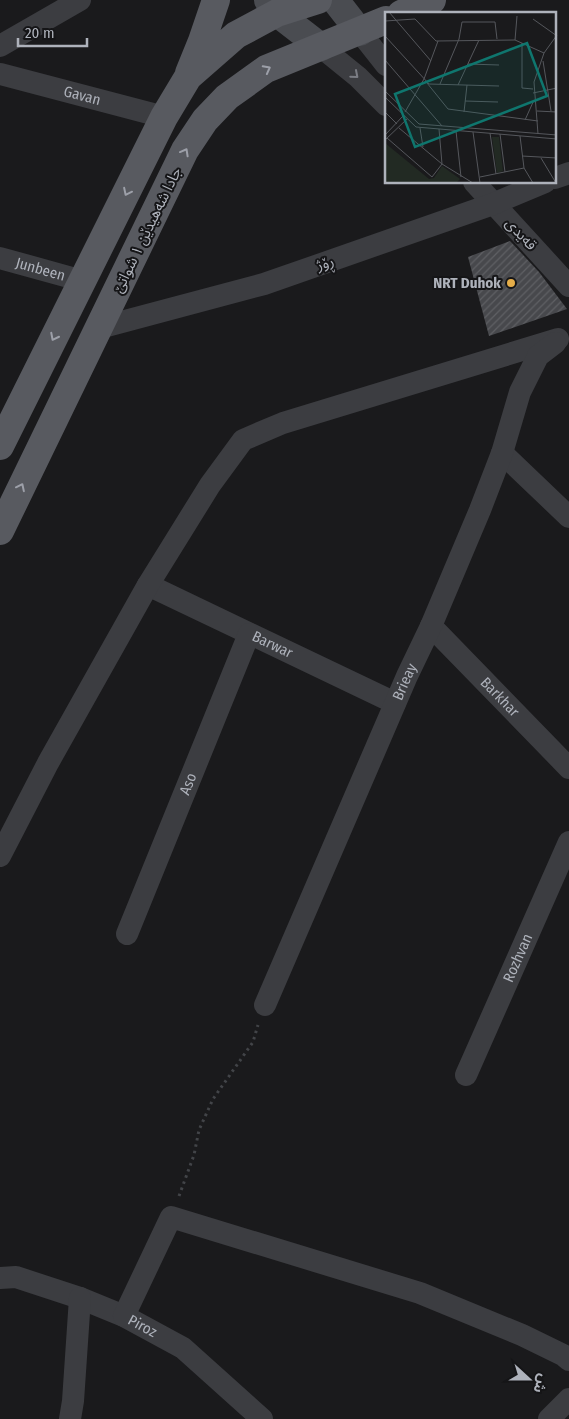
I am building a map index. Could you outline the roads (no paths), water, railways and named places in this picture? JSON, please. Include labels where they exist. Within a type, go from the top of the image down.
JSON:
[{"type":"main road","points":[[2,438],[83,281],[164,117],[188,77],[216,0]]},
{"type":"main road","points":[[188,77],[236,34],[272,7],[318,0]]},
{"type":"main road","points":[[335,0],[360,32]]},
{"type":"main road","points":[[405,12],[432,0]]},
{"type":"main road","points":[[272,7],[321,47]]},
{"type":"main road","name":"جادا شەهیدێن ١ شواتێ","points":[[0,531],[186,150],[205,120],[227,97],[266,69],[385,20]]},
{"type":"street","points":[[0,46],[80,0]]},
{"type":"street","points":[[360,32],[385,64]]},
{"type":"street","points":[[321,47],[358,77],[385,104]]},
{"type":"street","name":"Gavan","points":[[0,74],[164,117]]},
{"type":"street","points":[[556,178],[569,173]]},
{"type":"street","name":"قەیدی","points":[[476,184],[569,286]]},
{"type":"street","name":"ڕۆژ","points":[[99,328],[264,284],[493,204],[540,184]]},
{"type":"street","name":"Junbeen","points":[[0,258],[83,281]]},
{"type":"street","points":[[0,856],[48,763],[148,585],[210,485],[243,440],[283,423],[564,338]]},
{"type":"street","name":"Brieay","points":[[265,1005],[480,510],[502,453],[520,392],[538,356],[564,338]]},
{"type":"street","points":[[502,453],[569,517]]},
{"type":"street","name":"Barwar","points":[[148,585],[395,703]]},
{"type":"street","name":"Barkhar","points":[[431,626],[569,768]]},
{"type":"street","name":"Aso","points":[[127,934],[248,634]]},
{"type":"street","name":"Rozhvan","points":[[466,1075],[569,842]]},
{"type":"street","points":[[124,1316],[171,1217],[420,1293],[522,1335],[563,1355],[569,1360]]},
{"type":"street","points":[[0,1260],[8,1278]]},
{"type":"street","name":"Piroz","points":[[8,1278],[80,1298],[124,1316],[182,1348],[262,1419]]},
{"type":"street","points":[[70,1419],[73,1401],[80,1298]]},
{"type":"street","points":[[549,1419],[569,1399]]},
{"type":"place","name":"NRT Duhok","points":[[511,283]]}]
